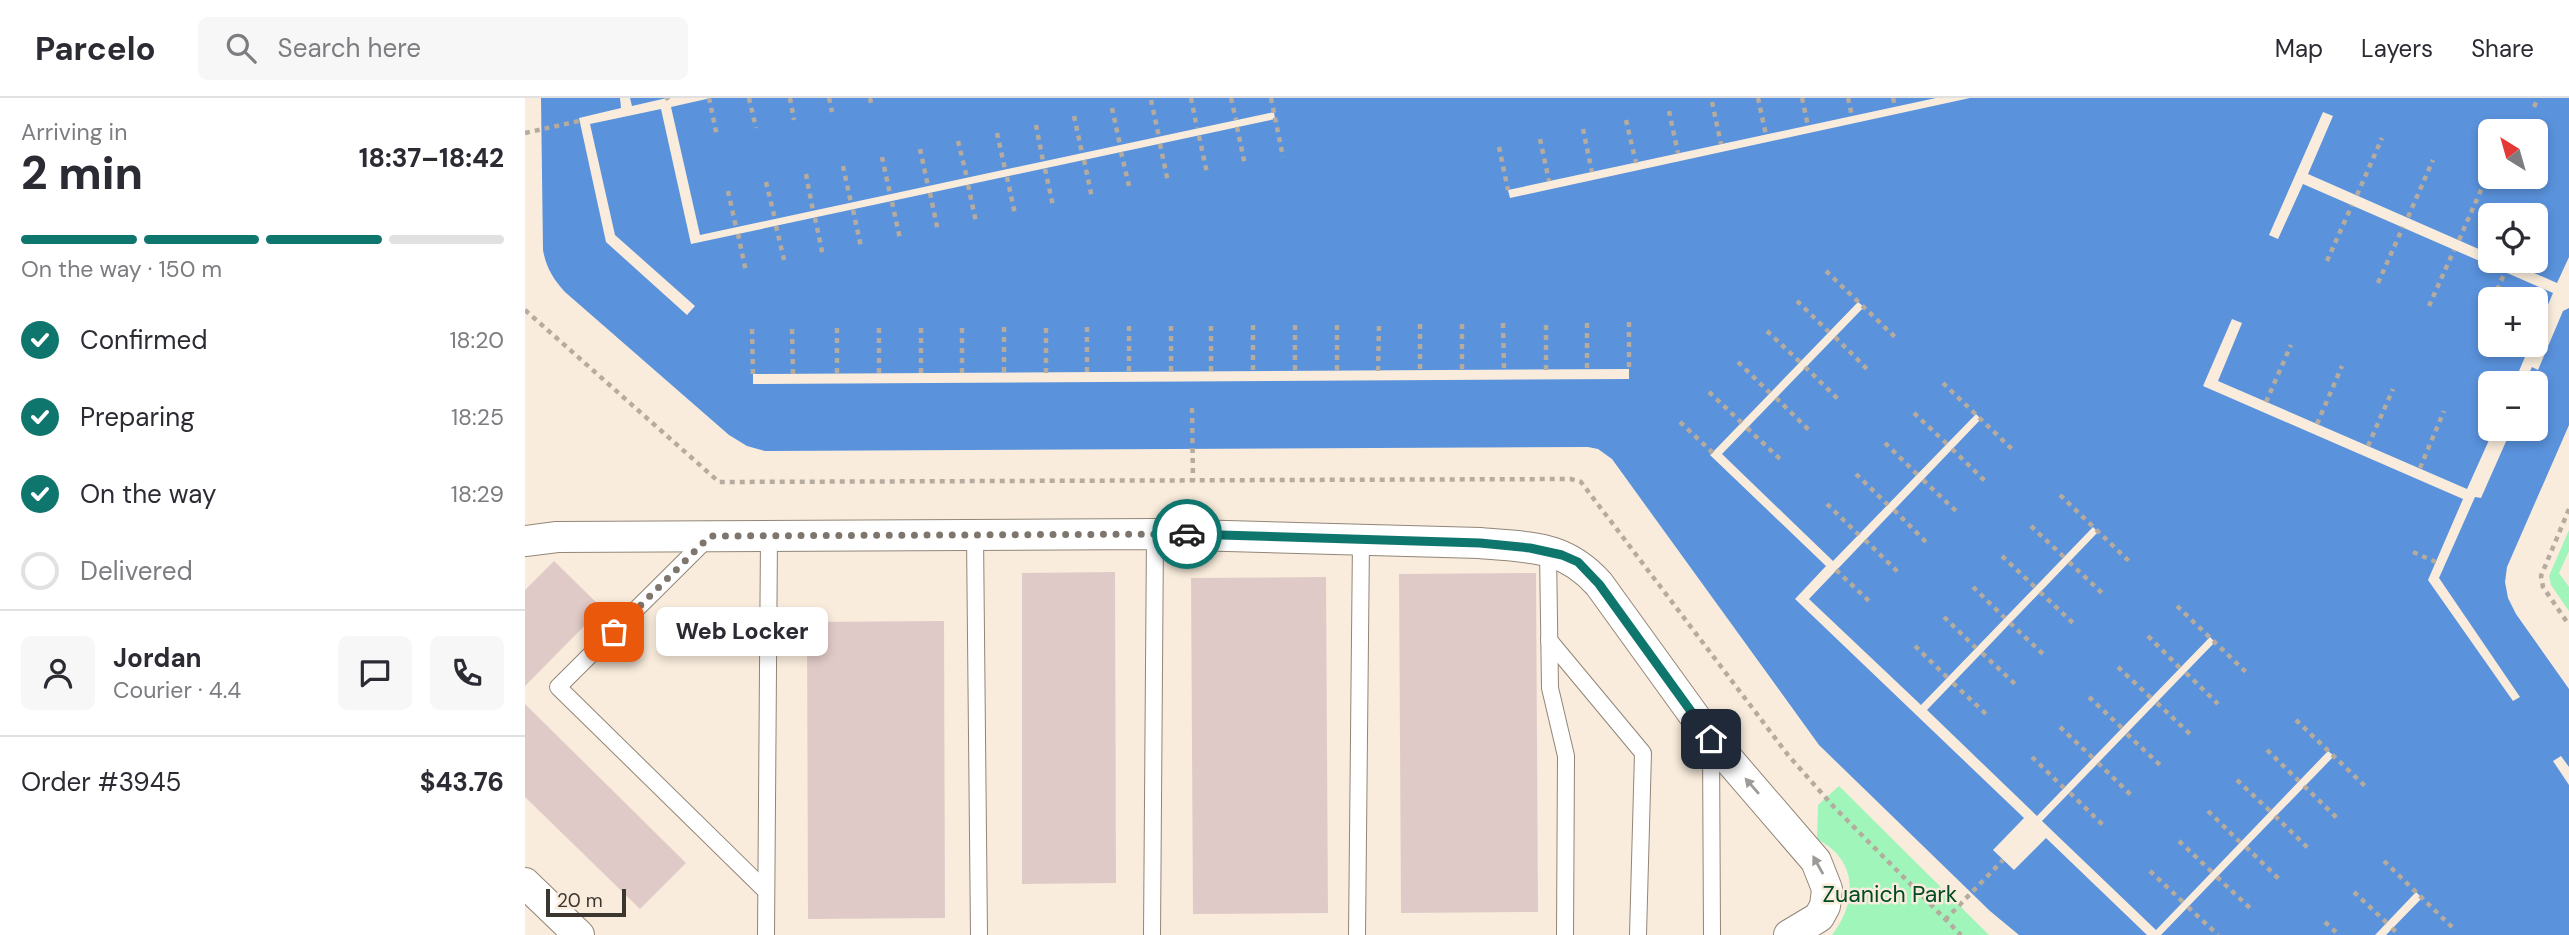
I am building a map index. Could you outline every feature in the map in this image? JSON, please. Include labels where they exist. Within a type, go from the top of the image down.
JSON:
[{"type":"street","points":[[525,541],[557,537],[1155,534],[1480,543],[1548,551],[1578,562],[1599,584],[1711,739],[1794,832],[1816,861],[1828,889],[1825,906],[1819,917],[1789,935]]},
{"type":"street","points":[[525,883],[579,935]]},
{"type":"lane","points":[[1152,935],[1155,534]]},
{"type":"lane","points":[[975,535],[979,935]]},
{"type":"lane","points":[[710,536],[558,687],[766,891]]},
{"type":"lane","points":[[766,935],[769,536]]},
{"type":"lane","points":[[1357,935],[1361,539]]},
{"type":"lane","points":[[1548,551],[1550,688],[1566,756],[1565,935]]},
{"type":"lane","points":[[1549,640],[1643,753],[1638,935]]},
{"type":"lane","points":[[1711,739],[1712,935]]},
{"type":"path","points":[[749,98],[756,128]]},
{"type":"path","points":[[789,98],[794,120]]},
{"type":"path","points":[[829,98],[832,112]]},
{"type":"path","points":[[1191,98],[1197,128]]},
{"type":"path","points":[[1231,98],[1236,120]]},
{"type":"path","points":[[1271,98],[1283,157]]},
{"type":"path","points":[[1758,98],[1766,135]]},
{"type":"path","points":[[1802,98],[1808,126]]},
{"type":"path","points":[[1848,98],[1851,116]]},
{"type":"path","points":[[1893,98],[1895,107]]},
{"type":"path","points":[[2534,107],[2538,98]]},
{"type":"path","points":[[709,99],[717,136]]},
{"type":"path","points":[[1151,100],[1159,137]]},
{"type":"path","points":[[1712,102],[1721,144]]},
{"type":"path","points":[[1112,108],[1120,145]]},
{"type":"path","points":[[1669,111],[1678,153]]},
{"type":"path","points":[[1074,116],[1082,153]]},
{"type":"path","points":[[1626,120],[1636,163]]},
{"type":"path","points":[[525,133],[579,121]]},
{"type":"path","points":[[1036,125],[1043,161]]},
{"type":"path","points":[[1237,127],[1245,165]]},
{"type":"path","points":[[1583,129],[1592,172]]},
{"type":"path","points":[[997,133],[1005,169]]},
{"type":"path","points":[[1199,135],[1207,173]]},
{"type":"path","points":[[2357,195],[2382,138]]},
{"type":"path","points":[[1540,139],[1549,181]]},
{"type":"path","points":[[958,141],[967,178]]},
{"type":"path","points":[[1160,144],[1168,181]]},
{"type":"path","points":[[1499,148],[1508,190]]},
{"type":"path","points":[[920,149],[928,186]]},
{"type":"path","points":[[1121,152],[1130,190]]},
{"type":"path","points":[[882,158],[890,194]]},
{"type":"path","points":[[1084,160],[1091,198]]},
{"type":"path","points":[[2408,217],[2433,160]]},
{"type":"path","points":[[843,166],[851,203]]},
{"type":"path","points":[[1045,169],[1053,206]]},
{"type":"path","points":[[806,174],[813,211]]},
{"type":"path","points":[[1007,177],[1015,214]]},
{"type":"path","points":[[766,183],[775,219]]},
{"type":"path","points":[[968,185],[976,222]]},
{"type":"path","points":[[2459,240],[2481,189]]},
{"type":"path","points":[[728,191],[736,227]]},
{"type":"path","points":[[930,193],[938,231]]},
{"type":"path","points":[[892,202],[900,239]]},
{"type":"path","points":[[2327,261],[2352,205]]},
{"type":"path","points":[[853,209],[861,247]]},
{"type":"path","points":[[815,218],[823,256]]},
{"type":"path","points":[[776,226],[785,264]]},
{"type":"path","points":[[2378,283],[2403,227]]},
{"type":"path","points":[[738,234],[746,272]]},
{"type":"path","points":[[2429,306],[2454,250]]},
{"type":"path","points":[[1826,271],[1896,338]]},
{"type":"path","points":[[1797,301],[1829,332]]},
{"type":"path","points":[[1503,323],[1504,370]]},
{"type":"path","points":[[1546,323],[1546,370]]},
{"type":"path","points":[[1587,323],[1587,369]]},
{"type":"path","points":[[1629,323],[1629,369]]},
{"type":"path","points":[[1378,371],[1379,324]]},
{"type":"path","points":[[1420,324],[1420,370]]},
{"type":"path","points":[[1462,324],[1462,370]]},
{"type":"path","points":[[1253,325],[1253,371]]},
{"type":"path","points":[[1295,325],[1295,371]]},
{"type":"path","points":[[1337,325],[1338,371]]},
{"type":"path","points":[[1129,326],[1129,372]]},
{"type":"path","points":[[1171,326],[1171,372]]},
{"type":"path","points":[[1211,326],[1211,372]]},
{"type":"path","points":[[1004,327],[1004,373]]},
{"type":"path","points":[[1046,327],[1046,373]]},
{"type":"path","points":[[1087,327],[1087,372]]},
{"type":"path","points":[[792,328],[793,374]]},
{"type":"path","points":[[837,328],[837,374]]},
{"type":"path","points":[[879,328],[879,374]]},
{"type":"path","points":[[921,328],[921,373]]},
{"type":"path","points":[[962,328],[962,373]]},
{"type":"path","points":[[752,329],[753,374]]},
{"type":"path","points":[[1767,331],[1800,362]]},
{"type":"path","points":[[1835,337],[1867,369]]},
{"type":"path","points":[[2266,402],[2291,345]]},
{"type":"path","points":[[1738,362],[1770,393]]},
{"type":"path","points":[[2317,424],[2342,366]]},
{"type":"path","points":[[1805,367],[1838,399]]},
{"type":"path","points":[[1943,383],[2014,451]]},
{"type":"path","points":[[2368,446],[2393,389]]},
{"type":"path","points":[[1709,392],[1742,423]]},
{"type":"path","points":[[1776,398],[1809,430]]},
{"type":"path","points":[[1192,408],[1193,481]]},
{"type":"path","points":[[2420,468],[2444,411]]},
{"type":"path","points":[[1914,413],[1947,444]]},
{"type":"path","points":[[1680,422],[1713,453]]},
{"type":"path","points":[[1747,428],[1780,459]]},
{"type":"path","points":[[1885,443],[1918,475]]},
{"type":"path","points":[[1952,449],[1985,481]]},
{"type":"path","points":[[1856,474],[1888,505]]},
{"type":"path","points":[[1923,480],[1956,511]]},
{"type":"path","points":[[2060,495],[2131,563]]},
{"type":"path","points":[[1827,504],[1859,535]]},
{"type":"path","points":[[2569,509],[2541,576],[2543,587],[2569,625]]},
{"type":"path","points":[[1894,510],[1926,542]]},
{"type":"path","points":[[2031,526],[2064,557]]},
{"type":"path","points":[[1865,540],[1898,572]]},
{"type":"path","points":[[2413,552],[2436,562]]},
{"type":"path","points":[[2002,556],[2035,587]]},
{"type":"path","points":[[2069,562],[2102,593]]},
{"type":"path","points":[[1836,570],[1869,601]]},
{"type":"path","points":[[1973,586],[2005,618]]},
{"type":"path","points":[[2040,592],[2073,624]]},
{"type":"path","points":[[2177,606],[2248,674]]},
{"type":"path","points":[[1944,617],[1976,648]]},
{"type":"path","points":[[2010,623],[2043,654]]},
{"type":"path","points":[[2148,636],[2180,668]]},
{"type":"path","points":[[1915,646],[1948,677]]},
{"type":"path","points":[[1982,653],[2015,684]]},
{"type":"path","points":[[2119,667],[2151,698]]},
{"type":"path","points":[[2186,673],[2218,704]]},
{"type":"path","points":[[1953,682],[1986,714]]},
{"type":"path","points":[[2089,697],[2122,729]]},
{"type":"path","points":[[2157,703],[2190,734]]},
{"type":"path","points":[[2296,720],[2366,787]]},
{"type":"path","points":[[2060,727],[2093,758]]},
{"type":"path","points":[[2127,733],[2160,765]]},
{"type":"path","points":[[2267,750],[2299,781]]},
{"type":"path","points":[[2032,757],[2064,788]]},
{"type":"path","points":[[2098,763],[2131,795]]},
{"type":"path","points":[[2237,780],[2270,811]]},
{"type":"path","points":[[2304,786],[2337,818]]},
{"type":"path","points":[[2070,793],[2103,825]]},
{"type":"path","points":[[2208,811],[2240,842]]},
{"type":"path","points":[[2275,816],[2308,848]]},
{"type":"path","points":[[2179,841],[2212,872]]},
{"type":"path","points":[[2246,847],[2279,879]]},
{"type":"path","points":[[1945,920],[2003,859]]},
{"type":"path","points":[[2383,861],[2454,929]]},
{"type":"path","points":[[2150,871],[2183,902]]},
{"type":"path","points":[[2217,877],[2250,908]]},
{"type":"path","points":[[2354,892],[2387,923]]},
{"type":"path","points":[[2188,906],[2218,935]]},
{"type":"path","points":[[2325,922],[2339,935]]},
{"type":"path","points":[[2392,928],[2399,935]]},
{"type":"green space","points":[[2569,530],[2569,551],[2559,573],[2569,587],[2569,611],[2551,585],[2549,576]]},
{"type":"green space","name":"Zuanich Park","points":[[1839,786],[1989,935],[1832,935],[1846,909],[1850,882],[1840,858],[1817,839],[1818,805]]},
{"type":"water","points":[[541,98],[2569,98],[2569,425],[2507,567],[2505,582],[2508,598],[2516,614],[2569,689],[2569,935],[2019,935],[1990,911],[1819,745],[1612,459],[1598,449],[765,451],[747,446],[729,435],[565,292],[546,262],[543,250]]},
{"type":"pier","points":[[620,98],[630,98],[632,106],[667,98],[711,98],[671,107],[700,235],[1274,112],[1275,119],[691,244],[661,109],[590,124],[615,235],[695,306],[687,315],[606,242],[579,118],[621,108]]},
{"type":"pier","points":[[1936,98],[1970,98],[1510,198],[1508,190]]},
{"type":"pier","points":[[2323,112],[2333,116],[2308,174],[2478,249],[2478,260],[2303,184],[2278,239],[2269,235]]},
{"type":"pier","points":[[2569,257],[2569,308],[2563,311],[2548,346],[2548,305],[2553,293],[2548,291],[2548,287],[2539,287],[2507,273],[2534,273],[2557,283]]},
{"type":"pier","points":[[1858,302],[1864,307],[1722,454],[1833,561],[1976,414],[1981,419],[1809,599],[1921,705],[2093,527],[2098,532],[1927,710],[2037,816],[2210,637],[2215,642],[2042,821],[2156,930],[2328,751],[2334,756],[2161,935],[2147,935],[2046,838],[2014,870],[1993,850],[2024,818],[1795,599],[1826,566],[1710,455]]},
{"type":"pier","points":[[2232,319],[2242,323],[2218,381],[2467,489],[2489,441],[2506,441],[2481,498],[2475,497],[2439,578],[2520,697],[2513,701],[2428,580],[2463,499],[2203,386]]},
{"type":"pier","points":[[2525,357],[2544,357],[2538,370],[2532,367],[2530,371],[2519,371]]},
{"type":"pier","points":[[1629,369],[1629,379],[753,384],[753,374]]},
{"type":"pier","points":[[2561,756],[2569,767],[2569,785],[2553,761]]},
{"type":"pier","points":[[2416,892],[2422,898],[2386,935],[2375,935]]},
{"type":"building","points":[[554,561],[602,608],[525,686],[525,590]]},
{"type":"building","points":[[1115,572],[1116,883],[1022,884],[1022,573]]},
{"type":"building","points":[[1536,573],[1538,912],[1401,913],[1399,574]]},
{"type":"building","points":[[1326,577],[1328,913],[1193,914],[1191,578]]},
{"type":"building","points":[[944,621],[945,918],[808,919],[807,622]]},
{"type":"building","points":[[525,704],[686,863],[640,909],[525,797]]},
{"type":"way so far","points":[[614,632],[710,536],[1187,534]]},
{"type":"place","name":"Web Locker","points":[[614,632]]},
{"type":"route","points":[[1187,534],[1480,543],[1530,548],[1562,555],[1578,562],[1599,584],[1711,739]]}]
